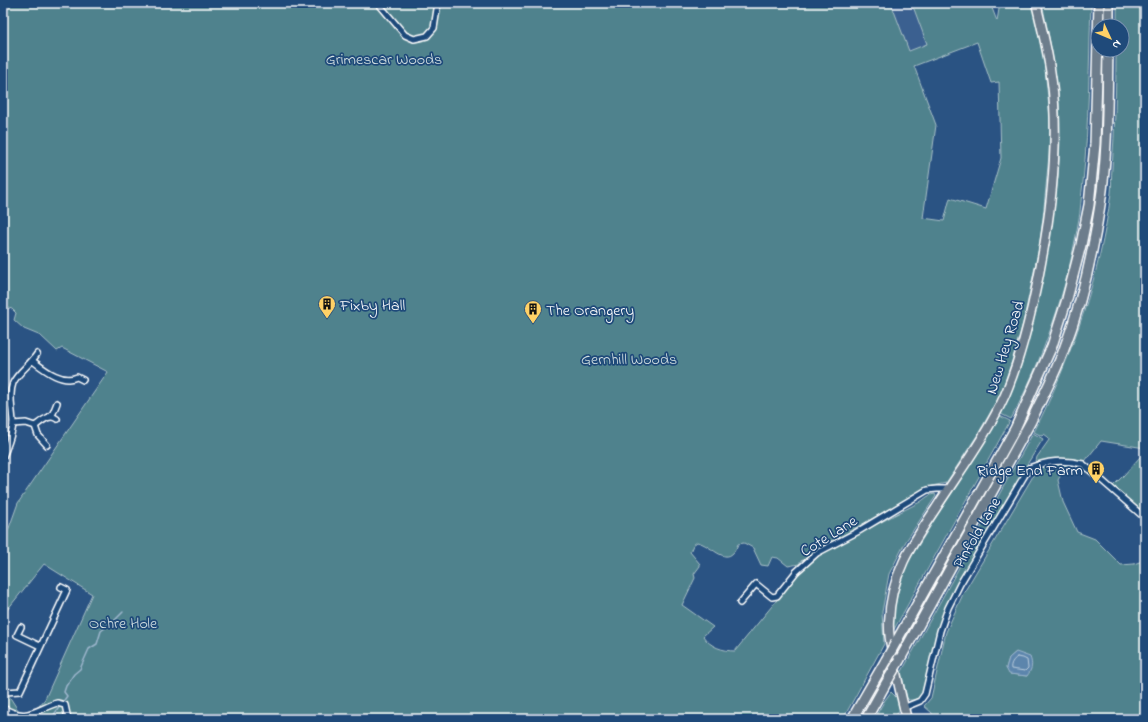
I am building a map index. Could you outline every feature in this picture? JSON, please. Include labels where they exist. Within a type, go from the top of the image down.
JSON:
[{"type":"highway","points":[[852,719],[1015,429],[1052,346],[1065,306],[1081,245],[1089,205],[1095,144],[1099,3]]},
{"type":"highway","points":[[1109,3],[1109,18]]},
{"type":"highway","points":[[866,719],[1031,421],[1063,351],[1078,305],[1092,252],[1101,204],[1106,146],[1108,58]]},
{"type":"main road","name":"New Hey Road","points":[[906,719],[888,624],[894,582],[906,556],[991,422],[1012,378],[1029,318],[1044,247],[1053,173],[1055,142],[1054,105],[1047,48],[1036,3]]},
{"type":"street","points":[[378,3],[405,35],[414,39],[427,36],[434,28],[438,3]]},
{"type":"street","points":[[3,457],[11,436],[13,424],[11,399],[12,386],[17,377],[33,361],[37,354]]},
{"type":"street","points":[[33,361],[47,371],[64,379],[68,380],[77,374],[83,380]]},
{"type":"street","points":[[35,426],[53,413],[57,403]]},
{"type":"street","points":[[50,416],[54,416],[57,419]]},
{"type":"street","points":[[13,424],[26,423],[35,426]]},
{"type":"street","points":[[35,426],[38,435],[47,445]]},
{"type":"street","name":"Pinfold Lane","points":[[904,708],[917,703],[923,698],[940,631],[948,608],[960,584],[1029,468],[1051,461],[1082,464],[1145,518]]},
{"type":"street","name":"Cote Lane","points":[[740,603],[756,584],[772,597],[777,596],[796,572],[820,551],[857,532],[927,490],[948,489]]},
{"type":"street","points":[[3,690],[5,692],[20,691],[67,590],[61,588]]},
{"type":"street","points":[[21,627],[16,637],[40,646]]},
{"type":"street","points":[[3,708],[11,714],[29,716],[57,703],[65,705],[68,719]]},
{"type":"shaded area","points":[[891,3],[904,3],[914,9],[927,44],[908,51]]},
{"type":"green space","points":[[3,3],[891,3],[909,51],[927,44],[914,9],[904,3],[990,3],[997,21],[1000,3],[1032,3],[1044,60],[1050,117],[1049,155],[1043,218],[1039,248],[1023,323],[1012,361],[998,399],[978,434],[946,483],[927,487],[833,541],[830,540],[804,561],[802,560],[799,564],[788,566],[778,558],[772,557],[768,566],[761,565],[753,548],[744,543],[738,544],[730,556],[720,554],[697,542],[693,545],[690,552],[700,566],[694,574],[695,578],[682,605],[713,627],[703,636],[709,643],[721,649],[735,651],[800,572],[825,551],[935,494],[936,496],[906,541],[889,574],[882,612],[884,644],[843,719],[3,719],[3,704],[9,696],[18,710],[29,713],[39,706],[45,699],[92,594],[44,564],[3,615],[3,537],[9,528],[18,503],[108,372],[62,348],[57,351],[41,336],[24,329],[14,320],[16,313],[12,309],[3,306]],"holes":[[[977,42],[991,83],[999,82],[1001,158],[986,209],[950,198],[944,221],[923,218],[936,125],[914,66]]]},
{"type":"green space","points":[[1042,3],[1091,3],[1085,160],[1079,219],[1067,274],[1052,324],[1033,373],[1011,419],[1001,414],[1021,362],[1035,309],[1051,231],[1057,189],[1060,125],[1058,91]]},
{"type":"green space","points":[[1117,3],[1145,3],[1145,448],[1101,441],[1085,461],[1113,486],[1140,457],[1145,457],[1145,522],[1110,490],[1081,469],[1072,465],[1064,469],[1058,480],[1063,502],[1077,532],[1095,539],[1121,565],[1134,564],[1145,560],[1145,719],[933,719],[932,713],[924,706],[931,698],[946,632],[963,594],[1032,478],[1037,457],[1049,440],[1044,434],[1042,436],[1034,432],[1061,375],[1083,316],[1100,255],[1111,193],[1116,58],[1130,58],[1130,18],[1117,18]],"holes":[[[1016,652],[1027,676],[1010,674],[1006,668],[1009,658]]]},
{"type":"green space","points":[[1000,416],[1010,421],[892,633],[896,598],[906,565]]},
{"type":"green space","points":[[1033,433],[1043,439],[949,601],[922,696],[915,700],[909,700],[907,698],[901,673]]},
{"type":"green space","points":[[891,692],[897,698],[901,709],[893,719],[874,719],[885,700]]},
{"type":"water","points":[[1016,652],[1030,657],[1032,667],[1027,676],[1009,674],[1006,668],[1009,658]]},
{"type":"waterway","points":[[51,719],[67,696],[64,692],[66,686],[74,674],[80,669],[89,649],[97,644],[101,631],[123,612]]},
{"type":"place","name":"Fixby Hall","points":[[327,319]]},
{"type":"place","name":"The Orangery","points":[[533,324]]},
{"type":"place","name":"Ridge End Farm","points":[[1096,484]]},
{"type":"park label","name":"Grimescar Woods","points":[[384,58]]},
{"type":"park label","name":"Gernhill Woods","points":[[629,358]]},
{"type":"park label","name":"Ochre Hole","points":[[123,622]]}]
